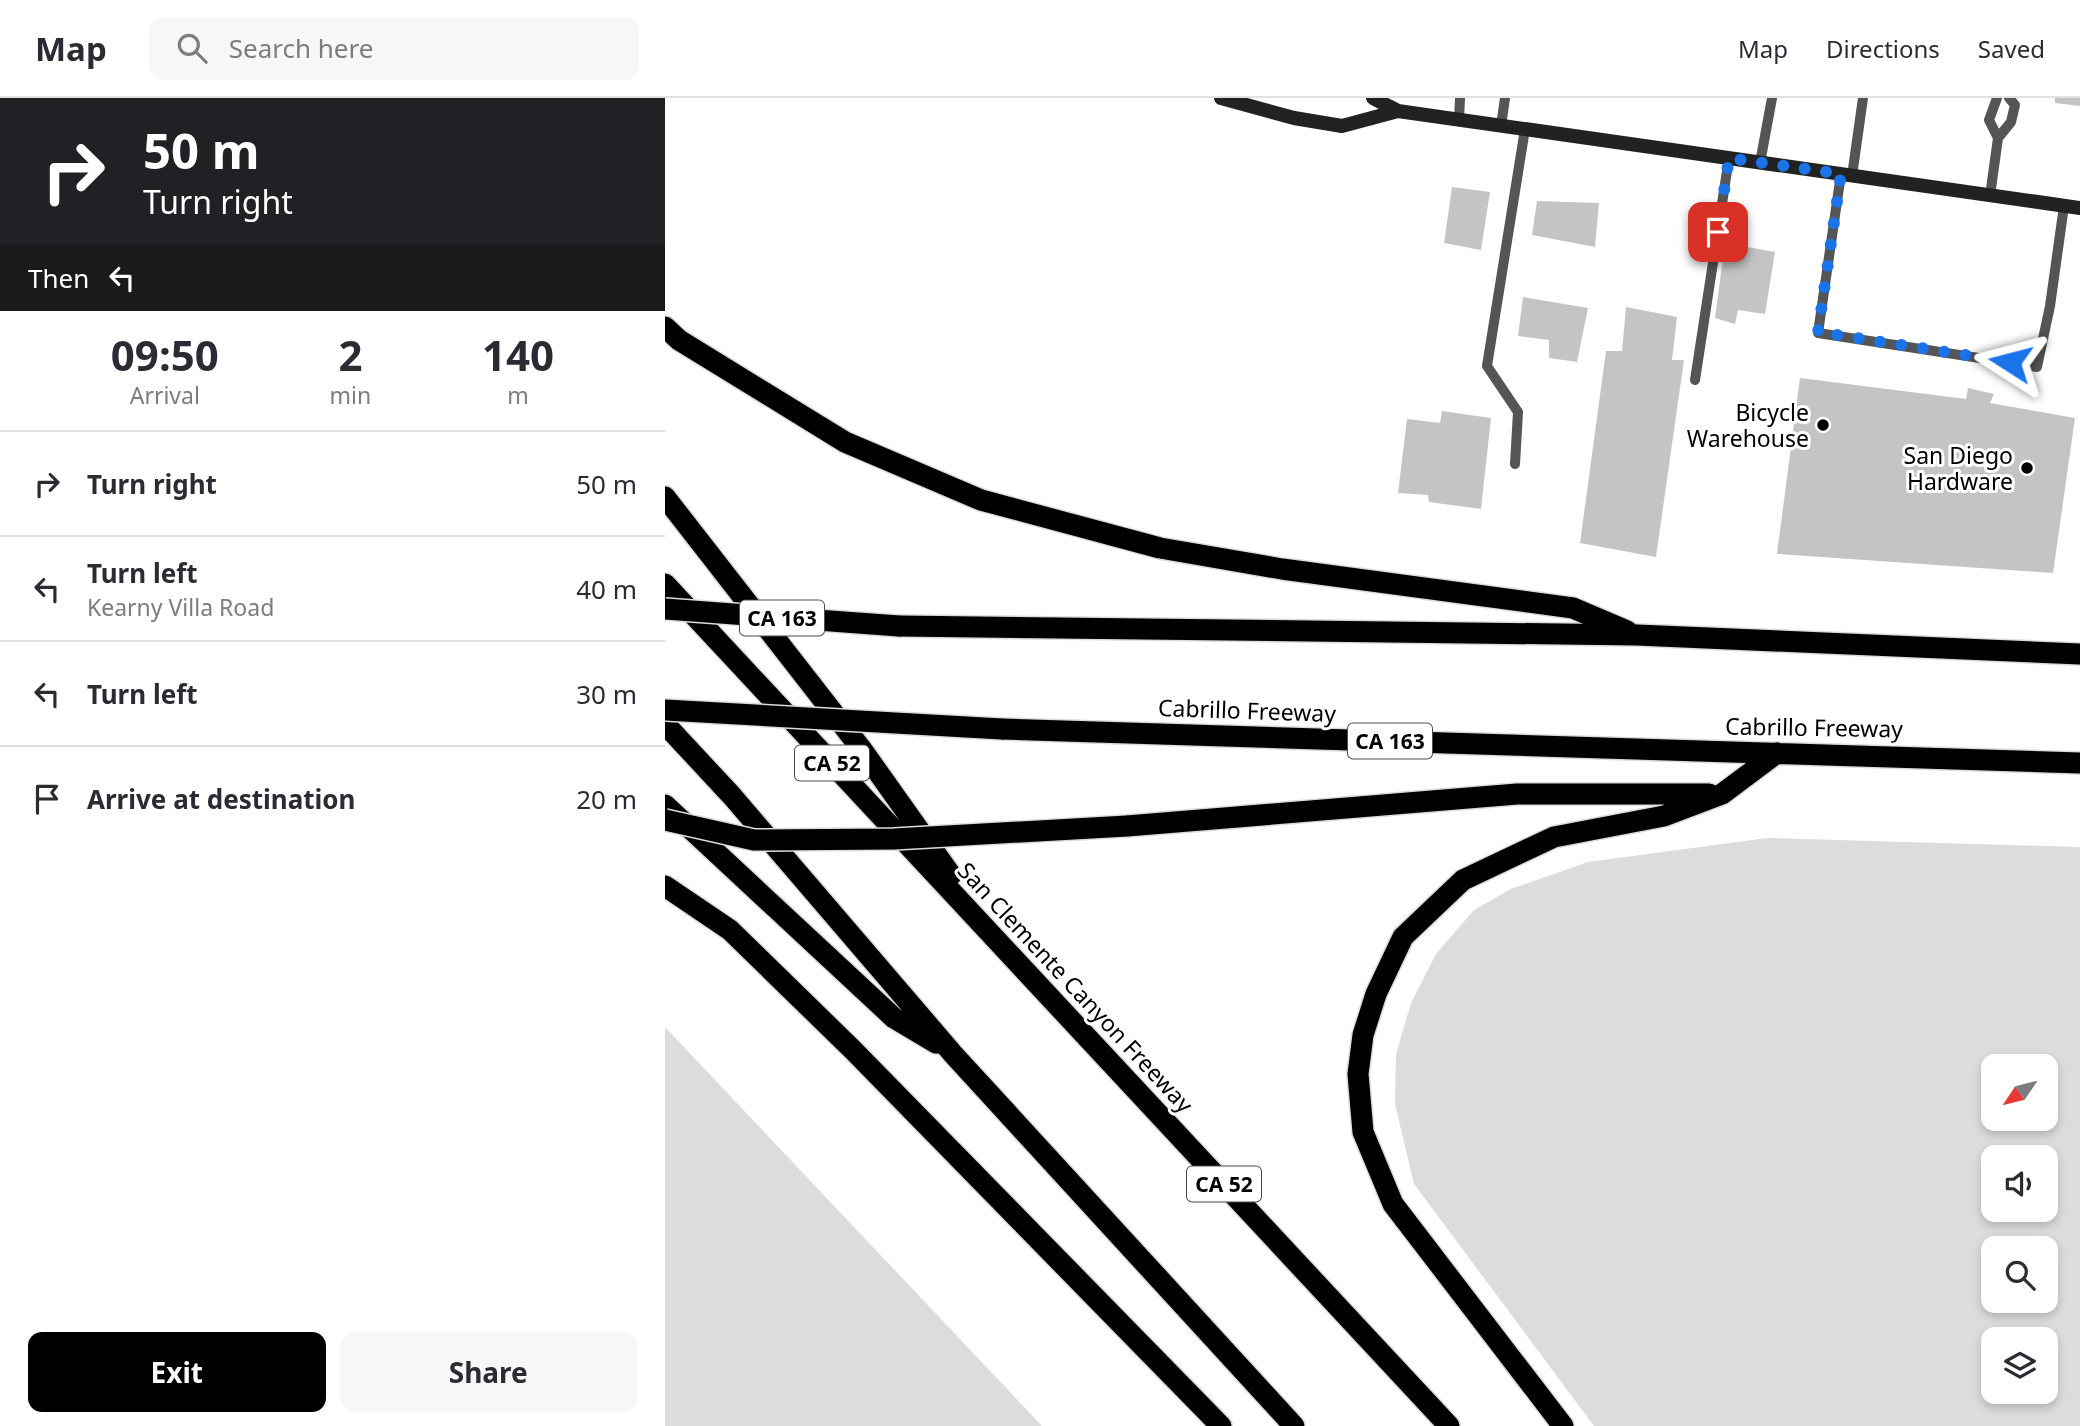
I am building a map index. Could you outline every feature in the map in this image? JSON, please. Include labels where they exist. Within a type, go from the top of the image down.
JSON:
[{"type":"highway","points":[[672,333],[845,442],[981,500],[1160,548],[1282,569],[1573,608],[1637,635]]},
{"type":"highway","points":[[665,497],[863,751],[999,943]]},
{"type":"highway","name":"San Clemente Canyon Freeway","points":[[665,584],[1449,1426]]},
{"type":"highway","name":"CA 163","points":[[665,610],[899,626],[1637,635],[2080,654]]},
{"type":"highway","name":"Cabrillo Freeway","points":[[665,710],[1002,729],[2080,763]]},
{"type":"highway","points":[[665,724],[733,796],[953,1054],[1294,1426]]},
{"type":"highway","points":[[1563,1426],[1393,1204],[1363,1132],[1358,1074],[1363,1035],[1376,994],[1403,937],[1463,880],[1554,837],[1664,816],[1722,794],[1777,753]]},
{"type":"highway","points":[[665,820],[754,840],[894,839],[1127,826],[1517,794],[1722,794]]},
{"type":"highway","points":[[665,805],[894,1018],[953,1054]]},
{"type":"highway","points":[[665,886],[730,930],[853,1051],[1221,1426]]},
{"type":"main road","points":[[1221,98],[1294,118],[1342,126],[1398,111]]},
{"type":"main road","points":[[1373,98],[1398,111],[2080,208]]},
{"type":"lane","points":[[1458,120],[1460,98]]},
{"type":"lane","points":[[1501,126],[1505,98]]},
{"type":"lane","points":[[1760,163],[1772,98]]},
{"type":"lane","points":[[1863,98],[1846,175],[1818,332],[2037,367],[2050,306],[2064,206]]},
{"type":"lane","points":[[1997,98],[1989,120],[1998,138]]},
{"type":"lane","points":[[1990,196],[1998,138],[2011,122],[2015,105],[2009,98]]},
{"type":"lane","points":[[1515,464],[1518,412],[1487,366],[1525,129]]},
{"type":"lane","points":[[1695,380],[1729,158]]},
{"type":"shaded area","points":[[1767,838],[2080,847],[2080,1426],[1594,1426],[1414,1184],[1395,1104],[1396,1054],[1411,1003],[1436,954],[1474,910],[1511,889],[1588,862]]},
{"type":"shaded area","points":[[665,1027],[1042,1426],[665,1426]]},
{"type":"building","points":[[2055,98],[2080,98],[2080,106],[2055,103]]},
{"type":"building","points":[[1452,187],[1490,192],[1481,250],[1444,243]]},
{"type":"building","points":[[1537,201],[1599,203],[1595,247],[1532,235]]},
{"type":"building","points":[[1725,243],[1775,252],[1765,314],[1738,310],[1735,324],[1715,318]]},
{"type":"building","points":[[1523,297],[1588,308],[1577,362],[1549,358],[1549,340],[1518,336]]},
{"type":"building","points":[[1626,307],[1677,317],[1672,360],[1684,360],[1656,557],[1580,543],[1606,351],[1622,351]]},
{"type":"building","points":[[1800,378],[1966,399],[1968,388],[1994,394],[1990,403],[2075,418],[2053,573],[1777,554]]},
{"type":"building","points":[[1442,411],[1491,418],[1481,509],[1429,502],[1428,495],[1398,493],[1407,419],[1440,423]]},
{"type":"place","name":"Bicycle Warehouse","points":[[1823,425]]},
{"type":"place","name":"San Diego Hardware","points":[[2027,468]]},
{"type":"route","points":[[1718,232],[1729,158],[1841,174],[1818,332],[2010,362]]}]
